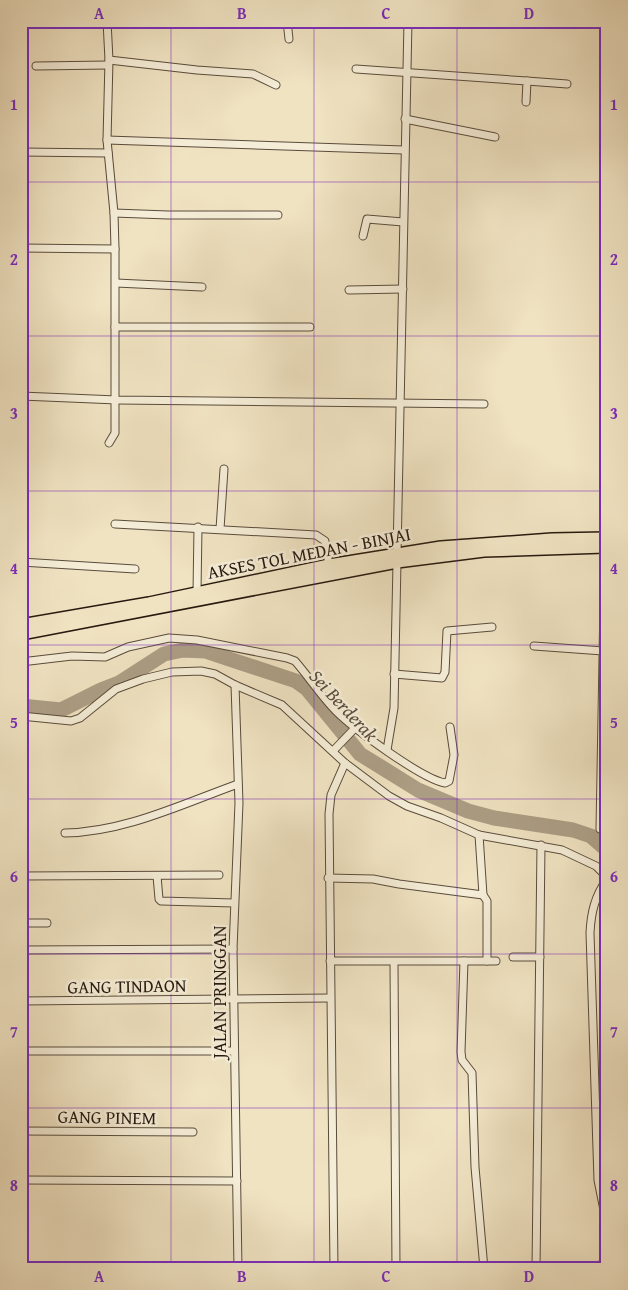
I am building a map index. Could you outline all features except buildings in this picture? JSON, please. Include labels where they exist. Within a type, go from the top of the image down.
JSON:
[{"type":"main road","name":"AKSES TOL MEDAN - BINJAI","points":[[21,624],[149,603],[197,592],[264,583],[328,565],[484,547],[606,543]]},
{"type":"main road","name":"AKSES TOL MEDAN - BINJAI","points":[[21,634],[264,583],[397,558]]},
{"type":"street","points":[[107,21],[109,62],[107,140],[114,213],[116,283],[115,433],[109,443]]},
{"type":"street","points":[[288,21],[289,39]]},
{"type":"street","points":[[388,750],[394,708],[408,21]]},
{"type":"street","points":[[36,66],[109,62],[253,74],[276,85]]},
{"type":"street","points":[[356,69],[566,84]]},
{"type":"street","points":[[526,102],[528,81]]},
{"type":"street","points":[[405,119],[495,137]]},
{"type":"street","points":[[107,140],[404,150]]},
{"type":"street","points":[[21,152],[108,153]]},
{"type":"street","points":[[114,213],[278,215]]},
{"type":"street","points":[[363,236],[367,219],[403,222]]},
{"type":"street","points":[[21,248],[115,249]]},
{"type":"street","points":[[116,283],[202,287]]},
{"type":"street","points":[[349,290],[403,289]]},
{"type":"street","points":[[115,327],[310,327]]},
{"type":"street","points":[[21,396],[484,404]]},
{"type":"street","points":[[220,528],[224,469]]},
{"type":"street","points":[[606,517],[607,509]]},
{"type":"street","points":[[115,524],[220,528],[321,536],[327,549],[328,565]]},
{"type":"street","points":[[197,592],[198,528]]},
{"type":"street","points":[[600,829],[606,543]]},
{"type":"street","points":[[21,562],[135,569]]},
{"type":"street","points":[[394,674],[442,678],[445,672],[447,631],[492,627]]},
{"type":"street","points":[[21,662],[72,656],[105,657],[115,651],[162,638],[197,640],[295,661],[336,711],[354,729],[388,750],[418,772],[445,783],[448,781],[454,755],[450,727]]},
{"type":"street","points":[[534,646],[603,651]]},
{"type":"street","points":[[21,716],[71,721],[80,718],[116,690],[143,679],[172,672],[215,674],[235,686],[282,705],[335,750],[345,763],[389,796],[407,806],[441,818],[479,835],[562,850],[596,866],[607,878],[598,892],[593,907],[590,933],[598,1180],[607,1224]]},
{"type":"street","name":"JALAN PRINGGAN","points":[[235,686],[238,784],[233,949],[238,1269]]},
{"type":"street","points":[[335,750],[354,729]]},
{"type":"street","points":[[334,1269],[328,878],[330,802],[345,763]]},
{"type":"street","points":[[65,833],[82,833],[124,825],[238,784]]},
{"type":"street","points":[[479,835],[482,895],[487,901],[487,961]]},
{"type":"street","points":[[536,1269],[541,845]]},
{"type":"street","points":[[21,876],[219,875]]},
{"type":"street","points":[[157,876],[159,899],[161,902],[234,903]]},
{"type":"street","points":[[328,878],[373,879],[482,895]]},
{"type":"street","points":[[21,923],[47,923]]},
{"type":"street","points":[[21,950],[233,949]]},
{"type":"street","points":[[513,957],[540,957]]},
{"type":"street","points":[[330,961],[496,961]]},
{"type":"street","points":[[464,961],[461,1052],[462,1060],[472,1073],[475,1167],[484,1269]]},
{"type":"street","points":[[394,962],[396,1269]]},
{"type":"street","name":"GANG TINDAON","points":[[21,1001],[330,998]]},
{"type":"street","points":[[21,1051],[234,1052]]},
{"type":"street","name":"GANG PINEM","points":[[21,1131],[193,1132]]},
{"type":"street","points":[[21,1180],[237,1181]]},
{"type":"street","points":[[596,1269],[607,1259]]},
{"type":"waterway","name":"Sei Berderak","points":[[21,706],[61,710],[119,683],[164,654],[183,650],[205,651],[296,681],[307,689],[360,754],[418,790],[468,811],[494,818],[573,830],[591,836],[607,850]]}]
